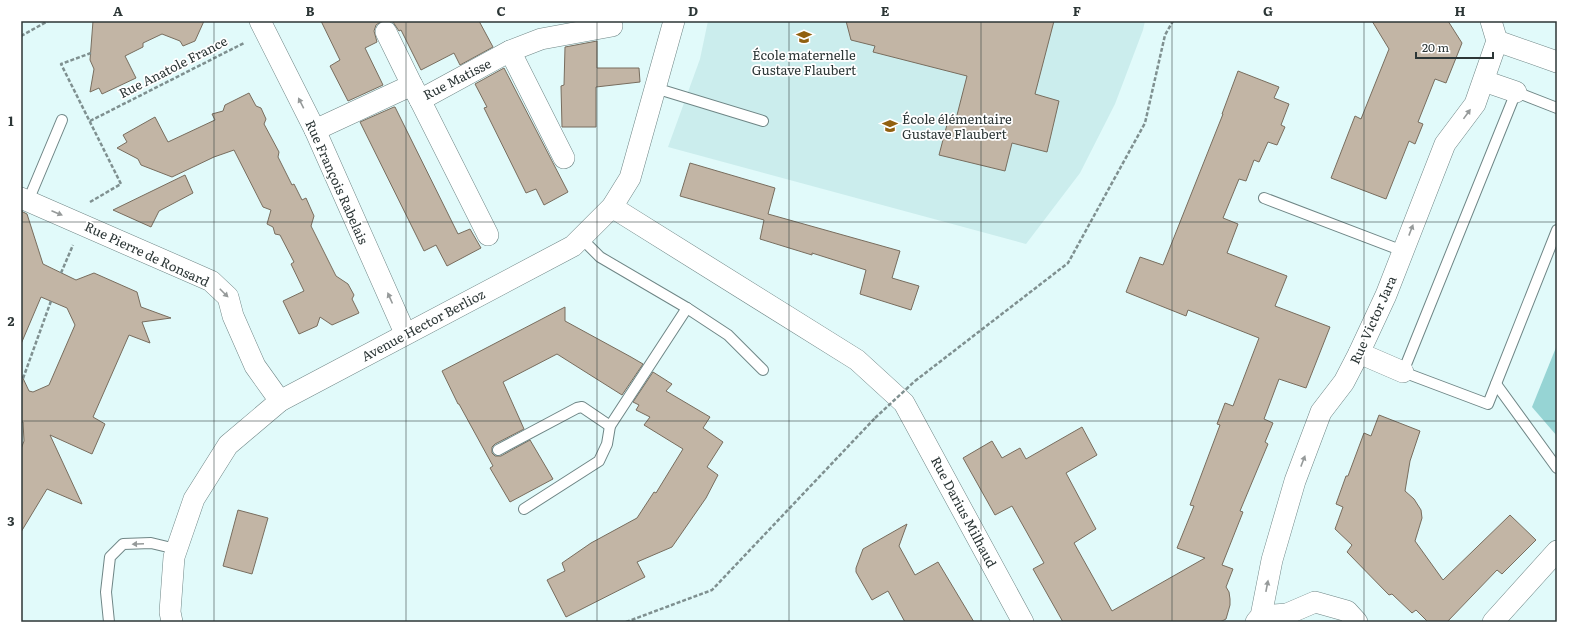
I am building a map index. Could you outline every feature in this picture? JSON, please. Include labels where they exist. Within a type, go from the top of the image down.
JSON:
[{"type":"street","name":"Avenue Hector Berlioz","points":[[172,622],[170,612],[174,557],[176,549],[194,499],[228,445],[280,400],[573,246],[612,207],[630,178],[674,21]]},
{"type":"street","points":[[1491,21],[1498,41],[1557,62]]},
{"type":"street","name":"Rue François Rabelais","points":[[262,26],[314,130],[405,333]]},
{"type":"street","name":"Rue Matisse","points":[[314,130],[416,92],[541,39],[612,26]]},
{"type":"street","points":[[386,32],[488,235]]},
{"type":"street","name":"Rue Victor Jara","points":[[1258,619],[1272,560],[1298,474],[1321,412],[1344,382],[1359,353],[1386,295],[1445,144],[1475,104],[1498,41]]},
{"type":"street","points":[[510,52],[564,158]]},
{"type":"street","points":[[1484,81],[1516,92]]},
{"type":"street","name":"Rue Pierre de Ronsard","points":[[25,200],[210,281],[228,297],[233,316],[255,366],[280,400]]},
{"type":"street","name":"Rue Darius Milhaud","points":[[612,207],[857,360],[904,403],[1023,622]]},
{"type":"street","points":[[1359,353],[1403,372]]},
{"type":"street","points":[[1493,622],[1557,551]]},
{"type":"street","points":[[1258,619],[1287,614],[1315,602],[1347,610],[1357,622]]},
{"type":"lane","points":[[655,88],[763,121]]},
{"type":"lane","points":[[1557,108],[1516,92],[1403,372],[1488,404],[1557,230]]},
{"type":"lane","points":[[25,200],[62,120]]},
{"type":"lane","points":[[1264,198],[1403,251]]},
{"type":"lane","points":[[581,238],[600,258],[687,308],[728,335],[763,370]]},
{"type":"lane","points":[[524,509],[598,461],[607,444],[610,426],[687,308]]},
{"type":"lane","points":[[1496,384],[1557,468]]},
{"type":"lane","points":[[498,450],[577,408],[582,407],[610,426]]},
{"type":"lane","points":[[109,622],[106,592],[110,557],[123,544],[151,543],[176,549]]},
{"type":"path","points":[[21,36],[42,22],[48,21]]},
{"type":"path","points":[[626,622],[712,590],[876,418],[915,381],[1068,263],[1145,123],[1165,35],[1173,21]]},
{"type":"path","name":"Rue Anatole France","points":[[90,121],[262,26]]},
{"type":"path","points":[[61,273],[90,202],[122,184],[61,64],[91,53]]},
{"type":"path","points":[[21,384],[51,302]]},
{"type":"shaded area","name":"École élémentaire Gustave Flaubert","points":[[708,21],[1145,21],[1115,104],[1080,173],[1026,244],[668,147],[700,59]]},
{"type":"shaded area","points":[[1557,345],[1557,436],[1532,407]]},
{"type":"building","points":[[93,21],[204,21],[195,41],[183,46],[180,41],[162,34],[143,43],[143,47],[125,56],[136,78],[102,94],[99,88],[90,92],[94,69],[90,60]]},
{"type":"building","points":[[321,21],[382,21],[376,25],[374,31],[377,42],[365,48],[383,85],[348,101],[330,66],[340,60]]},
{"type":"building","points":[[390,21],[479,21],[493,47],[460,65],[454,53],[421,70],[401,30],[399,31],[393,22]]},
{"type":"building","points":[[846,21],[1054,21],[1035,94],[1059,101],[1047,152],[1012,143],[1005,171],[939,155],[949,117],[956,119],[967,76],[873,52],[875,46],[851,40]]},
{"type":"building","points":[[1372,21],[1448,21],[1462,43],[1446,83],[1435,79],[1418,122],[1423,124],[1415,144],[1409,141],[1386,199],[1331,178],[1355,116],[1361,119],[1389,49]]},
{"type":"building","points":[[597,41],[597,68],[639,68],[640,82],[596,87],[596,127],[562,127],[561,86],[564,85],[565,47]]},
{"type":"building","points":[[504,68],[568,192],[544,205],[536,189],[526,193],[484,108],[487,107],[475,84]]},
{"type":"building","points":[[1238,71],[1279,87],[1274,98],[1289,104],[1281,125],[1285,127],[1277,145],[1268,142],[1259,162],[1254,160],[1246,181],[1239,179],[1223,218],[1238,224],[1227,253],[1287,276],[1275,306],[1330,327],[1306,388],[1279,379],[1264,419],[1273,423],[1265,442],[1268,444],[1240,511],[1243,512],[1222,565],[1233,569],[1226,587],[1229,592],[1230,605],[1226,619],[1220,622],[1063,622],[1033,569],[1044,563],[1012,506],[995,515],[963,458],[992,441],[1002,458],[1020,448],[1026,459],[1082,427],[1097,455],[1066,473],[1096,529],[1074,543],[1112,611],[1205,558],[1177,548],[1194,506],[1190,505],[1220,425],[1217,424],[1225,403],[1233,406],[1259,338],[1188,310],[1186,316],[1126,292],[1140,257],[1163,265],[1223,114]]},
{"type":"building","points":[[249,93],[256,106],[261,108],[266,119],[264,124],[279,152],[278,157],[292,185],[294,184],[302,200],[306,198],[314,216],[311,226],[336,276],[348,284],[354,295],[352,299],[359,313],[332,325],[320,317],[317,326],[299,334],[283,301],[304,291],[291,264],[294,262],[280,235],[275,234],[273,227],[267,224],[271,210],[263,207],[234,150],[214,157],[172,177],[141,165],[138,159],[117,148],[127,142],[123,135],[155,117],[168,142],[215,120],[212,114],[223,111],[225,105]]},
{"type":"building","points":[[394,107],[458,234],[470,229],[481,248],[447,266],[436,245],[424,251],[360,122]]},
{"type":"building","points":[[690,163],[775,188],[768,214],[900,251],[892,278],[919,286],[911,310],[860,294],[866,270],[760,239],[764,220],[680,196]]},
{"type":"building","points":[[185,175],[193,193],[159,211],[151,227],[113,210]]},
{"type":"building","points":[[21,211],[27,214],[43,264],[76,280],[94,273],[137,292],[141,307],[171,318],[142,322],[150,343],[129,335],[93,417],[105,424],[92,454],[50,435],[82,504],[47,489],[21,532],[21,449],[24,441],[23,422],[21,422],[21,374],[29,391],[33,392],[49,385],[75,325],[67,308],[41,297],[21,344]]},
{"type":"building","points":[[565,307],[565,321],[643,364],[622,395],[557,354],[503,382],[524,429],[495,444],[492,447],[492,453],[495,456],[501,456],[530,440],[553,479],[510,502],[490,468],[493,466],[458,404],[442,371]]},
{"type":"building","points":[[653,372],[672,384],[666,391],[710,417],[703,428],[723,442],[707,467],[718,475],[706,498],[672,547],[637,562],[645,577],[566,617],[547,580],[565,571],[562,563],[591,543],[637,518],[654,492],[656,493],[683,449],[644,425],[650,417],[636,410],[639,405],[633,402]]},
{"type":"building","points":[[1379,415],[1420,431],[1410,461],[1405,491],[1414,499],[1421,510],[1422,518],[1415,541],[1443,580],[1510,515],[1536,540],[1502,574],[1497,570],[1447,622],[1428,622],[1416,610],[1412,613],[1392,594],[1389,595],[1347,552],[1352,545],[1335,529],[1343,507],[1336,504],[1346,476],[1348,476],[1364,433],[1371,436]]},
{"type":"building","points":[[238,510],[268,518],[252,574],[223,566]]},
{"type":"building","points":[[907,524],[899,546],[915,575],[938,562],[974,622],[905,622],[888,591],[872,600],[856,572],[863,549]]},
{"type":"place","name":"École maternelle Gustave Flaubert","points":[[804,37]]},
{"type":"place","name":"École élémentaire Gustave Flaubert","points":[[890,126]]}]
